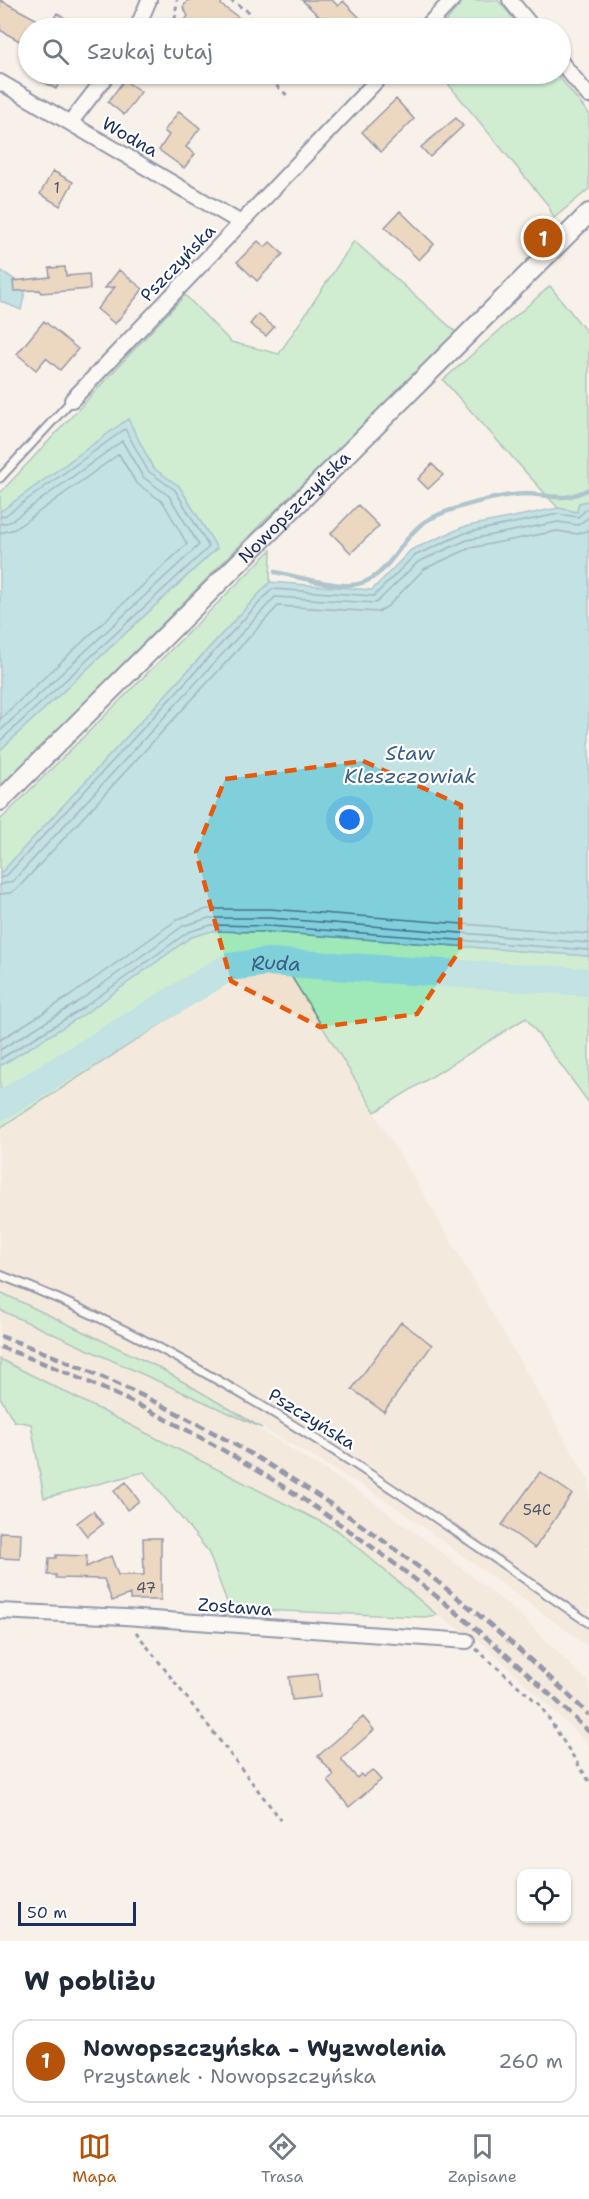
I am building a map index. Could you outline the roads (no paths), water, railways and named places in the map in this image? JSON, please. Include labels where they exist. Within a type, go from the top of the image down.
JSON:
[{"type":"main road","name":"Nowopszczyńska","points":[[0,801],[589,213]]},
{"type":"street","points":[[141,18],[149,0]]},
{"type":"street","points":[[435,18],[452,0]]},
{"type":"street","points":[[510,0],[525,18]]},
{"type":"street","points":[[571,74],[589,96]]},
{"type":"street","name":"Wodna","points":[[0,82],[241,223]]},
{"type":"street","points":[[70,123],[100,84]]},
{"type":"street","name":"Pszczyńska","points":[[72,400],[373,84]]},
{"type":"street","name":"Zostawa","points":[[0,1611],[125,1617],[467,1641]]},
{"type":"lane","name":"Pszczyńska","points":[[0,478],[72,400]]},
{"type":"lane","name":"Pszczyńska","points":[[0,1275],[35,1288],[183,1361],[304,1434],[463,1536],[589,1623]]},
{"type":"water","points":[[0,270],[26,287],[21,310],[0,301]]},
{"type":"water","points":[[128,419],[153,468],[179,486],[217,548],[0,750],[0,512]]},
{"type":"water","name":"Staw Kleszczowiak","points":[[589,501],[589,956],[269,932],[212,931],[191,937],[83,1015],[0,1066],[0,874],[270,582],[372,590],[411,550],[463,527],[558,508],[577,512],[579,503]]},
{"type":"waterway","points":[[275,572],[334,584],[351,585],[364,582],[375,577],[408,538],[426,521],[436,516],[504,496],[527,494],[564,497],[589,489]]},
{"type":"waterway","name":"Ruda","points":[[0,1106],[229,967],[268,962],[589,982]]},
{"type":"railway","points":[[0,1336],[82,1368],[162,1405],[239,1447],[315,1494],[388,1544],[458,1598],[525,1655],[589,1715]]},
{"type":"railway","points":[[0,1347],[82,1379],[162,1417],[240,1460],[315,1507],[388,1559],[457,1613],[525,1671],[589,1732]]},
{"type":"place","name":"Nowopszczyńska - Wyzwolenia","points":[[543,238]]}]
